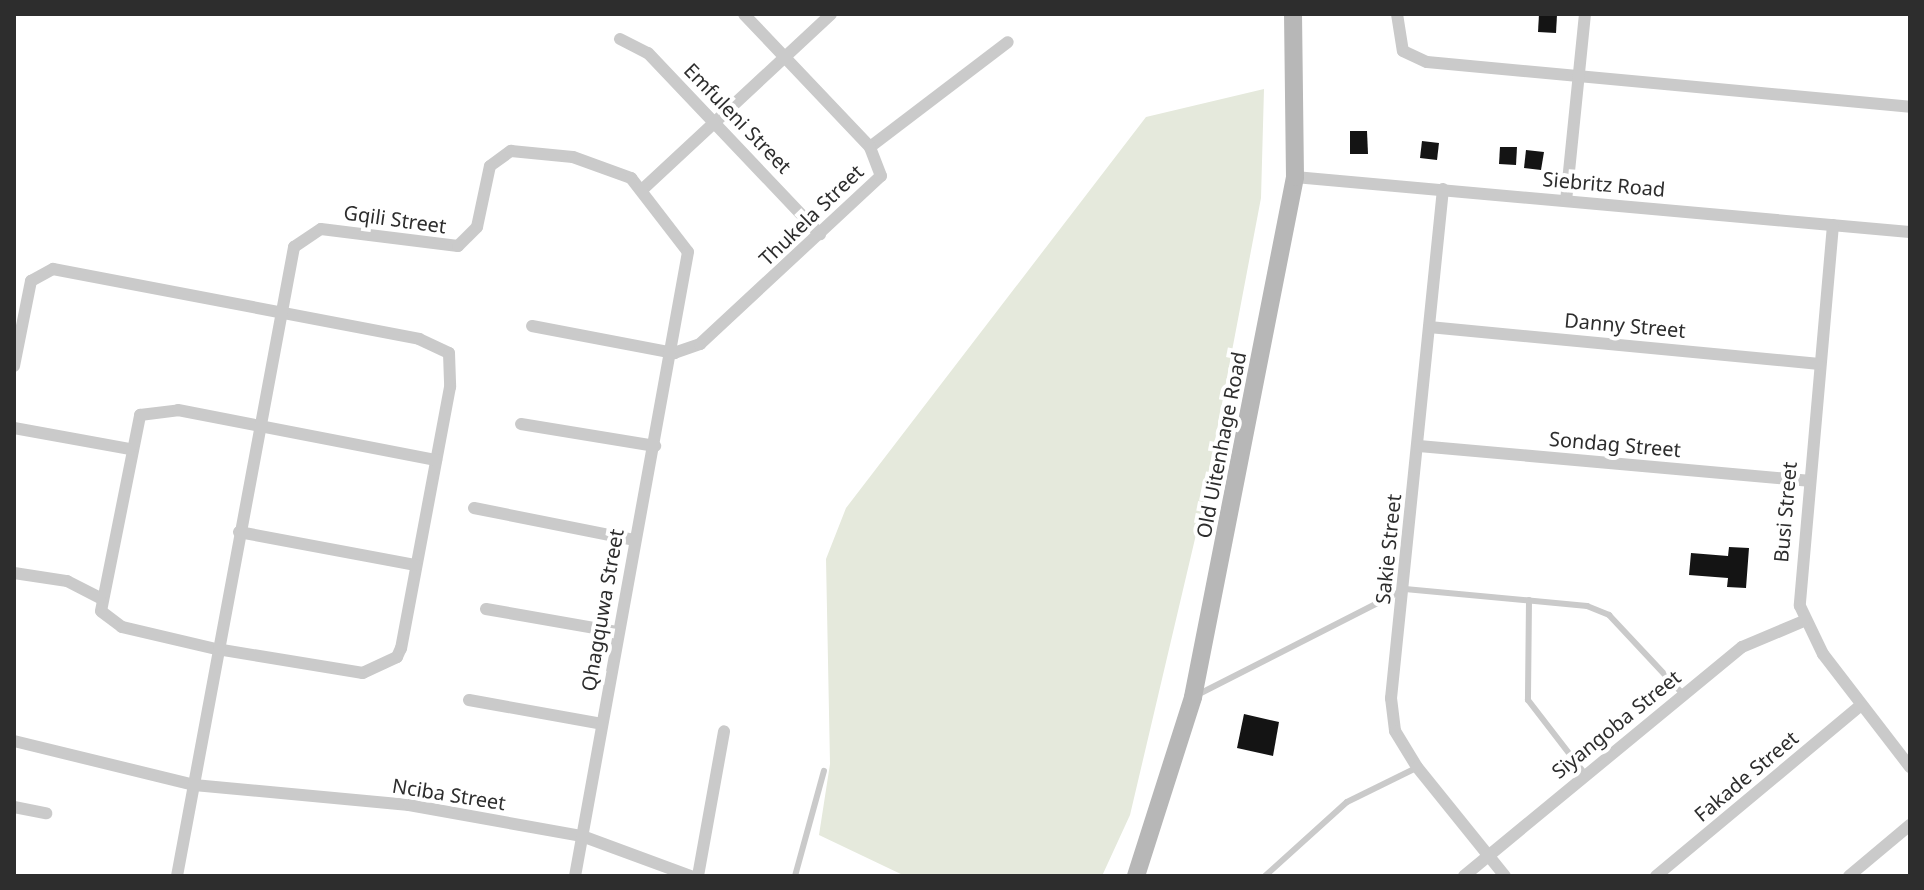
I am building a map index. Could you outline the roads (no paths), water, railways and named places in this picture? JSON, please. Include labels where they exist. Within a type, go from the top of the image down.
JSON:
[{"type":"street","name":"Thukela Street","points":[[674,353],[713,334],[881,176],[870,147],[744,14]]},
{"type":"street","points":[[532,326],[674,353],[688,252],[644,188],[831,14]]},
{"type":"street","name":"Old Uitenhage Road","points":[[1136,876],[1193,697],[1295,177],[1293,14]]},
{"type":"street","points":[[1397,14],[1398,40],[1412,57],[1910,107]]},
{"type":"street","points":[[1566,201],[1585,14]]},
{"type":"street","name":"Emfuleni Street","points":[[620,39],[648,53],[820,234]]},
{"type":"street","points":[[870,147],[1008,42]]},
{"type":"street","name":"Gqili Street","points":[[279,312],[299,237],[321,229],[458,246],[477,227],[490,166],[511,151],[573,157],[644,188]]},
{"type":"street","name":"Siebritz Road","points":[[1295,177],[1910,232]]},
{"type":"street","name":"Sakie Street","points":[[1443,189],[1405,589],[1391,698],[1395,731],[1417,767],[1505,876]]},
{"type":"street","name":"Busi Street","points":[[1804,621],[1808,481],[1817,364],[1833,225]]},
{"type":"street","points":[[14,366],[31,281],[53,269],[419,339],[449,353],[454,365],[401,648],[376,671],[216,649],[122,627],[108,620],[100,598],[135,423],[149,409],[260,424],[436,460]]},
{"type":"street","points":[[177,876],[279,312]]},
{"type":"street","name":"Danny Street","points":[[1429,327],[1817,364]]},
{"type":"street","name":"Qhagquwa Street","points":[[575,876],[634,540],[674,353]]},
{"type":"street","points":[[521,424],[655,446]]},
{"type":"street","points":[[14,428],[129,449]]},
{"type":"street","name":"Sondag Street","points":[[1419,446],[1808,481]]},
{"type":"street","points":[[474,508],[634,540]]},
{"type":"street","points":[[239,532],[416,565]]},
{"type":"street","points":[[14,573],[67,581],[100,598]]},
{"type":"street","points":[[486,609],[618,632]]},
{"type":"street","points":[[1804,621],[1860,706],[1910,767]]},
{"type":"street","name":"Siyangoba Street","points":[[1464,876],[1585,774],[1759,635],[1804,621]]},
{"type":"street","points":[[469,700],[602,724]]},
{"type":"street","name":"Fakade Street","points":[[1656,876],[1860,706]]},
{"type":"street","points":[[698,876],[724,731]]},
{"type":"street","name":"Nciba Street","points":[[14,741],[194,785],[409,805],[582,836],[691,876]]},
{"type":"street","points":[[14,807],[46,813]]},
{"type":"street","points":[[1849,876],[1910,825]]},
{"type":"lane","points":[[1193,697],[1405,589],[1529,600],[1609,615],[1683,694]]},
{"type":"lane","points":[[1529,600],[1528,700],[1585,774]]},
{"type":"lane","points":[[1265,876],[1347,802],[1417,767]]},
{"type":"lane","points":[[795,876],[824,771]]}]
